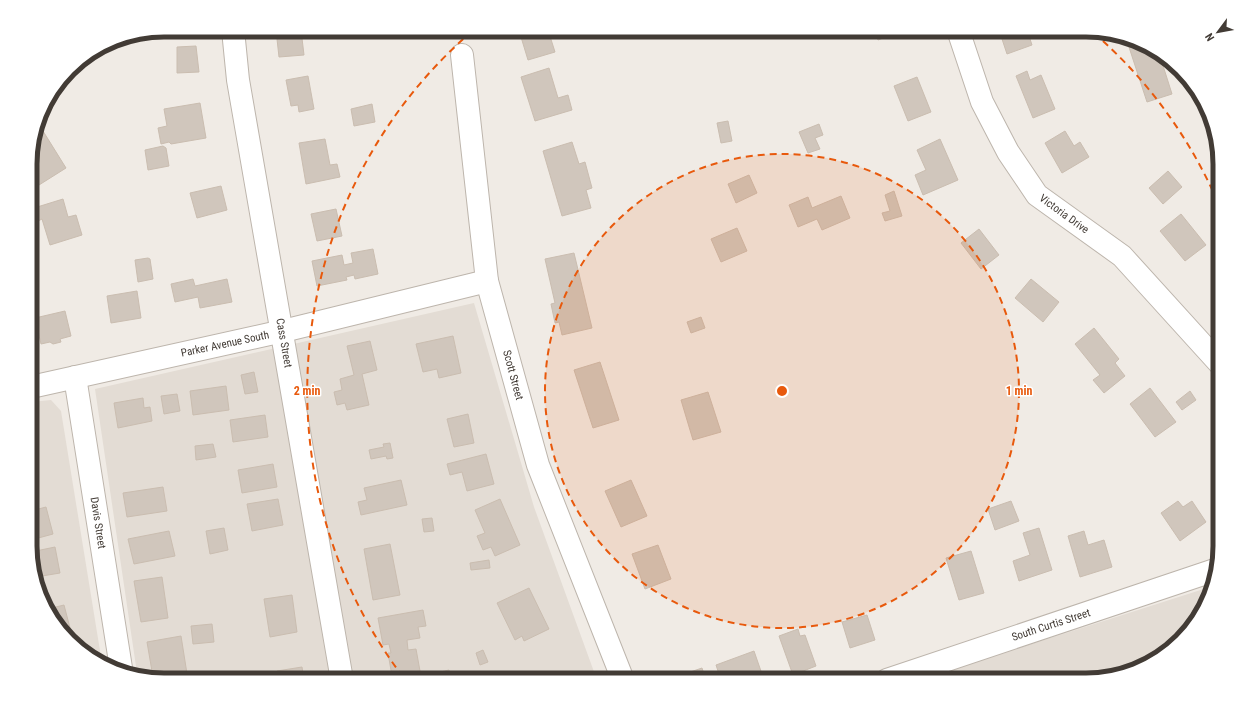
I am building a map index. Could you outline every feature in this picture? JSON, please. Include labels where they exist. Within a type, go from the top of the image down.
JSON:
[{"type":"street","name":"Cass Street","points":[[234,37],[238,80],[341,673]]},
{"type":"street","name":"Victoria Drive","points":[[960,37],[982,102],[1008,152],[1037,195],[1122,256],[1213,356]]},
{"type":"street","name":"Scott Street","points":[[462,55],[487,281],[538,465],[620,673]]},
{"type":"street","name":"Parker Avenue South","points":[[37,386],[282,332],[487,281]]},
{"type":"street","name":"Davis Street","points":[[75,377],[120,665]]},
{"type":"street","name":"South Curtis Street","points":[[908,673],[1211,571]]},
{"type":"shaded area","points":[[474,303],[534,507],[594,673],[164,673],[137,670],[95,389]]},
{"type":"shaded area","points":[[51,400],[61,411],[101,656],[80,641],[58,616],[50,602],[41,579],[37,546],[37,401]]},
{"type":"shaded area","points":[[1205,588],[1200,602],[1187,623],[1170,641],[1156,652],[1127,666],[1111,671],[1094,673],[941,673]]},
{"type":"building","points":[[277,37],[302,37],[304,55],[279,57]]},
{"type":"building","points":[[521,37],[550,37],[555,52],[528,60]]},
{"type":"building","points":[[877,37],[886,37],[878,40]]},
{"type":"building","points":[[1001,37],[1029,37],[1032,45],[1007,54]]},
{"type":"building","points":[[1128,45],[1149,54],[1162,63],[1172,94],[1147,102]]},
{"type":"building","points":[[196,46],[199,72],[177,73],[177,47]]},
{"type":"building","points":[[549,68],[558,98],[568,95],[572,110],[535,121],[521,77]]},
{"type":"building","points":[[1027,71],[1030,80],[1041,75],[1055,109],[1033,118],[1016,76]]},
{"type":"building","points":[[308,76],[314,109],[299,112],[298,105],[291,106],[286,80]]},
{"type":"building","points":[[917,77],[931,112],[908,121],[894,86]]},
{"type":"building","points":[[200,103],[206,138],[171,144],[169,142],[161,144],[158,128],[167,126],[164,109]]},
{"type":"building","points":[[372,104],[375,122],[354,126],[351,109]]},
{"type":"building","points":[[728,121],[732,141],[721,143],[717,123]]},
{"type":"building","points":[[819,124],[823,135],[815,138],[820,149],[808,153],[799,132]]},
{"type":"building","points":[[42,129],[66,168],[39,185],[37,182],[37,164]]},
{"type":"building","points":[[1065,131],[1074,146],[1080,142],[1089,157],[1062,173],[1045,143]]},
{"type":"building","points":[[325,139],[330,165],[337,164],[340,177],[306,184],[299,143]]},
{"type":"building","points":[[940,139],[958,180],[923,195],[915,175],[926,170],[917,150]]},
{"type":"building","points":[[572,142],[579,164],[585,162],[592,188],[586,190],[591,208],[562,216],[543,151]]},
{"type":"building","points":[[163,146],[166,148],[169,166],[148,170],[145,150]]},
{"type":"building","points":[[1168,171],[1182,187],[1163,204],[1149,188]]},
{"type":"building","points":[[749,175],[757,193],[736,203],[728,184]]},
{"type":"building","points":[[221,186],[227,210],[197,218],[190,193]]},
{"type":"building","points":[[894,191],[902,216],[885,221],[882,213],[890,211],[885,195]]},
{"type":"building","points":[[841,196],[850,218],[822,230],[817,219],[798,227],[789,205],[808,197],[812,208]]},
{"type":"building","points":[[63,199],[68,217],[76,215],[82,235],[50,245],[42,219],[38,221],[37,207]]},
{"type":"building","points":[[336,209],[342,236],[317,241],[311,214]]},
{"type":"building","points":[[1181,214],[1206,245],[1185,261],[1160,231]]},
{"type":"building","points":[[737,228],[747,251],[721,262],[711,239]]},
{"type":"building","points":[[979,229],[999,255],[981,269],[961,243]]},
{"type":"building","points":[[373,249],[378,274],[355,279],[354,275],[346,277],[347,280],[317,286],[312,261],[342,255],[344,265],[353,263],[351,253]]},
{"type":"building","points":[[574,253],[592,328],[562,335],[559,322],[555,323],[551,304],[555,303],[545,259]]},
{"type":"building","points":[[150,259],[153,279],[138,282],[135,260]]},
{"type":"building","points":[[193,279],[195,286],[227,279],[232,302],[200,308],[198,297],[175,302],[171,284]]},
{"type":"building","points":[[1031,279],[1059,302],[1043,322],[1015,298]]},
{"type":"building","points":[[137,291],[141,318],[111,323],[107,296]]},
{"type":"building","points":[[65,311],[71,336],[60,339],[61,342],[41,344],[37,327],[37,318]]},
{"type":"building","points":[[701,317],[705,328],[691,333],[687,322]]},
{"type":"building","points":[[1094,328],[1119,359],[1115,363],[1125,376],[1104,393],[1093,380],[1100,375],[1075,344]]},
{"type":"building","points":[[453,336],[461,373],[439,378],[437,369],[423,372],[416,344]]},
{"type":"building","points":[[370,341],[377,370],[362,374],[369,405],[347,410],[345,403],[337,405],[334,392],[342,390],[340,379],[354,375],[347,346]]},
{"type":"building","points":[[600,362],[619,420],[593,428],[574,370]]},
{"type":"building","points":[[254,372],[258,392],[245,394],[241,375]]},
{"type":"building","points":[[226,386],[229,410],[193,415],[190,391]]},
{"type":"building","points":[[1150,388],[1176,422],[1155,437],[1130,404]]},
{"type":"building","points":[[1190,391],[1196,400],[1182,410],[1176,402]]},
{"type":"building","points":[[708,392],[721,432],[693,440],[681,400]]},
{"type":"building","points":[[177,394],[180,411],[164,414],[161,396]]},
{"type":"building","points":[[143,398],[144,408],[150,407],[152,421],[118,428],[114,403]]},
{"type":"building","points":[[468,414],[474,443],[454,447],[447,419]]},
{"type":"building","points":[[265,415],[268,437],[233,442],[230,420]]},
{"type":"building","points":[[390,443],[393,458],[387,459],[386,456],[371,459],[369,450],[384,447],[383,444]]},
{"type":"building","points":[[213,444],[216,457],[196,460],[195,446]]},
{"type":"building","points":[[486,454],[494,484],[467,491],[462,472],[450,475],[447,464]]},
{"type":"building","points":[[273,464],[277,487],[242,493],[238,470]]},
{"type":"building","points":[[401,480],[407,505],[361,515],[358,502],[367,500],[364,488]]},
{"type":"building","points":[[631,480],[647,516],[621,527],[605,491]]},
{"type":"building","points":[[163,487],[167,511],[127,517],[123,493]]},
{"type":"building","points":[[278,499],[283,525],[252,531],[247,504]]},
{"type":"building","points":[[500,499],[520,545],[495,556],[491,547],[483,550],[477,536],[485,533],[475,510]]},
{"type":"building","points":[[1011,501],[1019,521],[995,530],[988,509]]},
{"type":"building","points":[[1178,501],[1183,507],[1192,501],[1206,522],[1180,541],[1161,513]]},
{"type":"building","points":[[46,507],[53,534],[37,538],[37,509]]},
{"type":"building","points":[[432,518],[434,531],[424,532],[422,519]]},
{"type":"building","points":[[224,528],[228,550],[210,554],[206,531]]},
{"type":"building","points":[[1039,528],[1052,570],[1019,581],[1013,561],[1030,555],[1023,533]]},
{"type":"building","points":[[169,531],[175,556],[134,564],[128,539]]},
{"type":"building","points":[[1084,531],[1088,545],[1104,540],[1112,567],[1080,577],[1068,536]]},
{"type":"building","points":[[390,544],[400,595],[373,600],[364,549]]},
{"type":"building","points":[[658,545],[671,579],[645,589],[632,554]]},
{"type":"building","points":[[55,547],[60,573],[41,576],[37,551]]},
{"type":"building","points":[[971,551],[984,593],[959,600],[946,558]]},
{"type":"building","points":[[489,560],[490,568],[471,570],[470,563]]},
{"type":"building","points":[[162,577],[168,618],[141,622],[134,581]]},
{"type":"building","points":[[529,588],[549,629],[524,641],[522,636],[515,640],[497,603]]},
{"type":"building","points":[[292,595],[297,632],[270,637],[264,599]]},
{"type":"building","points":[[64,605],[70,628],[68,629],[53,608]]},
{"type":"building","points":[[423,610],[426,626],[418,627],[420,638],[407,640],[408,650],[416,649],[420,671],[409,673],[391,673],[388,653],[391,653],[389,644],[383,645],[378,618]]},
{"type":"building","points":[[867,615],[875,640],[850,648],[842,622]]},
{"type":"building","points":[[212,624],[214,642],[193,644],[191,626]]},
{"type":"building","points":[[798,629],[800,636],[805,635],[816,666],[798,673],[792,673],[779,636]]},
{"type":"building","points":[[181,636],[187,673],[152,672],[147,642]]},
{"type":"building","points":[[483,650],[488,662],[480,665],[476,653]]},
{"type":"building","points":[[754,651],[762,673],[719,673],[716,665]]},
{"type":"building","points":[[302,667],[303,673],[277,673],[277,671]]},
{"type":"building","points":[[702,668],[704,673],[687,673]]},
{"type":"building","points":[[449,670],[450,673],[436,673]]}]
